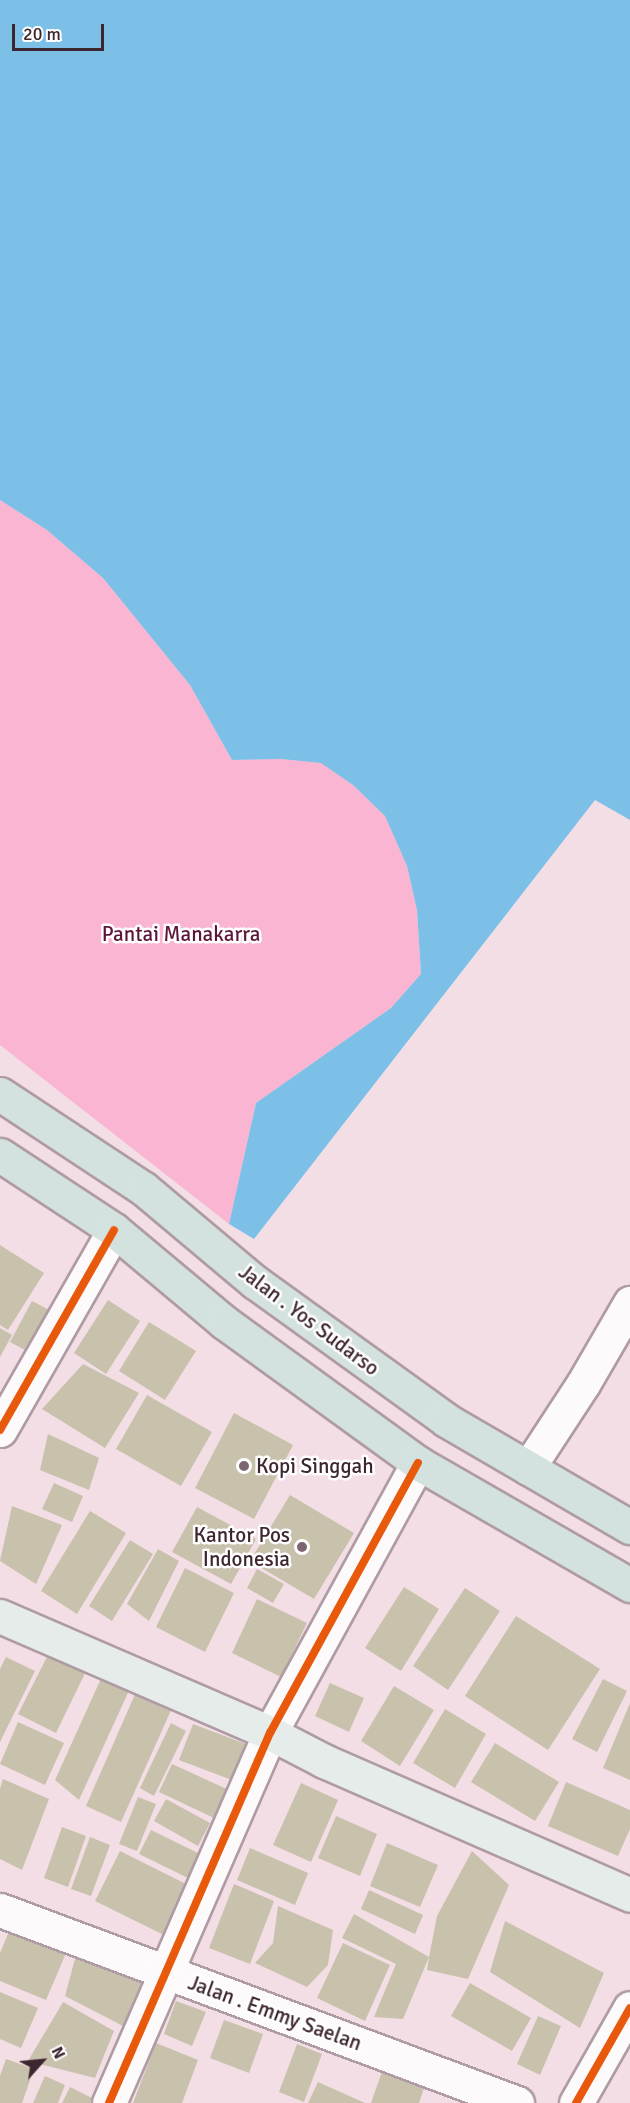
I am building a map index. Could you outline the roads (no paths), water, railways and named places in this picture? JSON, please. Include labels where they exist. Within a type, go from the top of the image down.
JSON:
[{"type":"highway","name":"Jalan . Yos Sudarso","points":[[0,1094],[144,1189],[255,1282],[446,1420],[630,1527]]},
{"type":"highway","points":[[0,1155],[114,1230],[224,1323],[418,1463],[630,1585]]},
{"type":"main road","points":[[0,1616],[270,1733],[324,1761],[630,1895]]},
{"type":"street","points":[[3,1416],[114,1230]]},
{"type":"street","points":[[528,1468],[583,1384],[630,1303]]},
{"type":"street","points":[[109,2103],[270,1733],[418,1463]]},
{"type":"street","name":"Jalan . Emmy Saelan","points":[[0,1910],[517,2103]]},
{"type":"street","points":[[576,2103],[630,2007]]},
{"type":"water","points":[[0,0],[630,0],[630,820],[595,800],[254,1239],[229,1224],[256,1103],[391,1008],[421,974],[417,910],[407,866],[385,816],[353,785],[321,763],[281,759],[232,760],[190,685],[103,578],[47,530],[0,500]]},
{"type":"place","name":"Kopi Singgah","points":[[244,1466]]},
{"type":"place","name":"Kantor Pos Indonesia","points":[[302,1547]]},
{"type":"park label","name":"Pantai Manakarra","points":[[181,934]]}]
